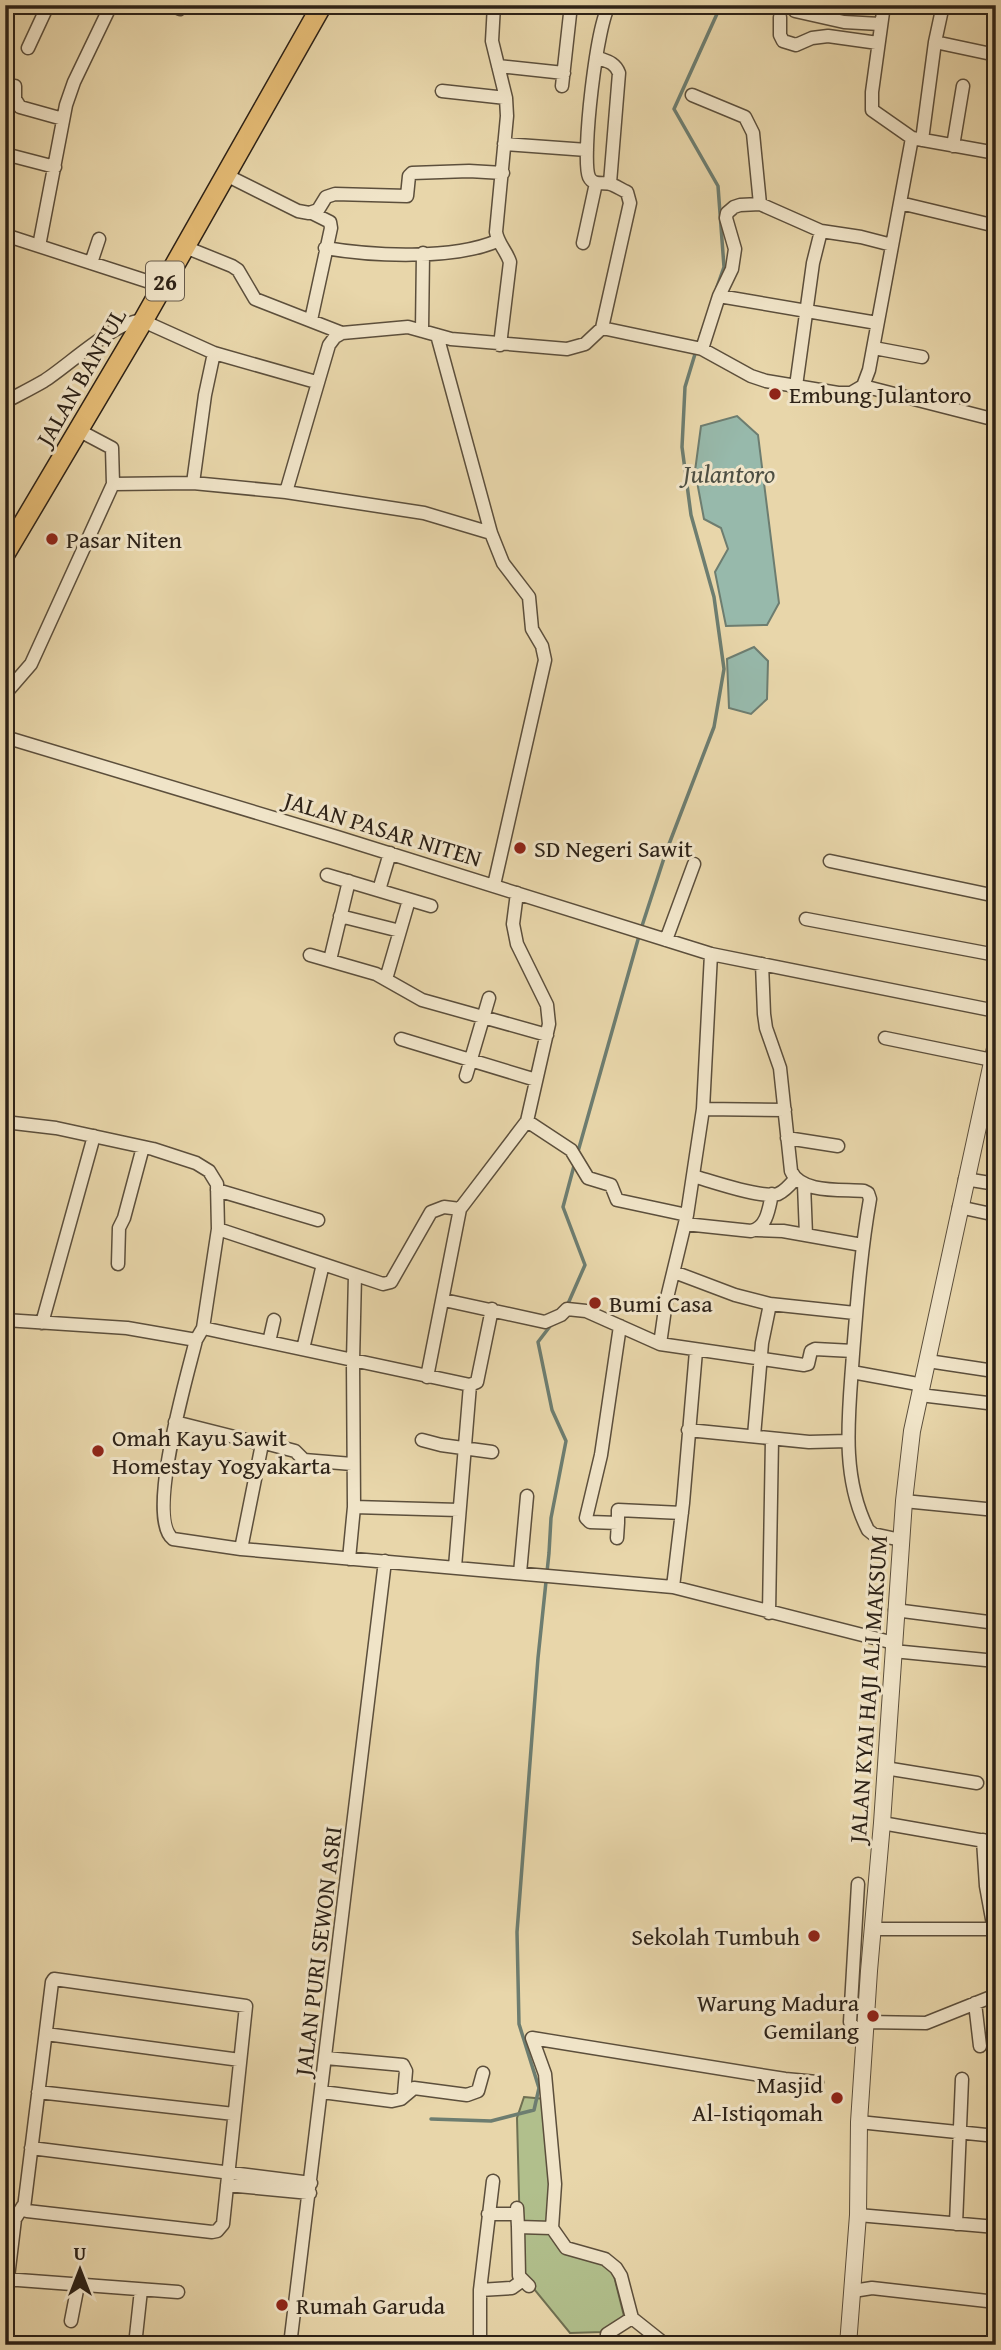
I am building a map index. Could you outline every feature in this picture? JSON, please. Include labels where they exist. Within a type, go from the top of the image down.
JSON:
[{"type":"main road","name":"JALAN BANTUL","points":[[5,554],[143,321],[322,5]]},
{"type":"street","points":[[28,48],[48,5]]},
{"type":"street","points":[[39,246],[63,120],[74,82],[111,5]]},
{"type":"street","points":[[494,5],[492,41],[506,98],[507,116],[496,232],[497,241],[510,262],[500,345]]},
{"type":"street","points":[[498,65],[563,80],[571,5]]},
{"type":"street","points":[[185,247],[238,270],[255,299],[342,333],[402,327],[500,345],[556,349],[585,344],[602,328],[630,203],[627,192],[610,183],[596,183],[588,176],[587,150],[596,57],[604,14],[610,5]]},
{"type":"street","points":[[884,5],[872,109],[917,139],[996,153]]},
{"type":"street","points":[[602,328],[695,347],[755,378],[845,393],[863,386],[874,348],[900,203],[917,139],[943,5]]},
{"type":"street","points":[[795,11],[834,21],[880,24]]},
{"type":"street","points":[[780,17],[780,35],[790,44],[796,45],[812,38],[828,36],[878,43]]},
{"type":"street","points":[[935,42],[996,55]]},
{"type":"street","points":[[596,57],[611,62],[617,67],[619,74],[610,183]]},
{"type":"street","points":[[15,86],[15,99],[20,107],[63,120]]},
{"type":"street","points":[[953,145],[963,86]]},
{"type":"street","points":[[442,91],[506,98]]},
{"type":"street","points":[[692,94],[744,117],[753,133],[760,204]]},
{"type":"street","points":[[504,144],[587,150]]},
{"type":"street","points":[[5,154],[55,167]]},
{"type":"street","points":[[312,213],[318,210],[326,197],[335,194],[407,196],[409,176],[412,173],[503,173]]},
{"type":"street","points":[[226,175],[298,211],[312,213],[330,222],[311,320]]},
{"type":"street","points":[[583,243],[596,183]]},
{"type":"street","points":[[900,203],[996,226]]},
{"type":"street","points":[[695,347],[731,274],[735,255],[734,241],[726,218],[727,213],[740,205],[760,204],[821,231],[892,245]]},
{"type":"street","points":[[796,386],[821,231]]},
{"type":"street","points":[[5,235],[162,286]]},
{"type":"street","points":[[92,263],[99,239]]},
{"type":"street","points":[[325,248],[351,252],[424,253],[474,249],[497,241]]},
{"type":"street","points":[[422,331],[424,253]]},
{"type":"street","points":[[719,296],[877,323]]},
{"type":"street","points":[[5,402],[45,380],[119,326],[134,320],[143,321],[214,353],[316,382]]},
{"type":"street","points":[[286,492],[329,345],[342,333]]},
{"type":"street","points":[[437,335],[491,533],[503,563],[529,597],[532,629],[545,653],[494,886]]},
{"type":"street","points":[[874,348],[922,357]]},
{"type":"street","points":[[193,483],[205,395],[214,353]]},
{"type":"street","points":[[863,386],[996,420]]},
{"type":"street","points":[[5,694],[31,664],[113,484],[112,448],[78,430]]},
{"type":"street","points":[[113,484],[193,483],[286,492],[424,513],[491,533]]},
{"type":"street","name":"JALAN PASAR NITEN","points":[[5,737],[628,926],[711,954],[996,1011]]},
{"type":"street","points":[[379,890],[390,853]]},
{"type":"street","points":[[830,861],[996,896]]},
{"type":"street","points":[[666,940],[694,864]]},
{"type":"street","points":[[327,875],[431,906]]},
{"type":"street","points":[[330,960],[349,881]]},
{"type":"street","points":[[427,1377],[460,1209],[527,1121],[547,1035],[548,1010],[524,962],[515,934],[513,917],[517,893]]},
{"type":"street","points":[[386,979],[409,900]]},
{"type":"street","points":[[340,916],[400,931]]},
{"type":"street","points":[[806,919],[996,955]]},
{"type":"street","points":[[660,1344],[666,1302],[686,1219],[704,1109],[711,954]]},
{"type":"street","points":[[310,955],[386,979],[416,998],[547,1035]]},
{"type":"street","points":[[761,964],[766,1028],[780,1068],[791,1171],[799,1181],[810,1186],[869,1193],[855,1313],[848,1441],[852,1483],[866,1526],[873,1534],[901,1540]]},
{"type":"street","points":[[466,1076],[489,998]]},
{"type":"street","points":[[885,1038],[994,1052]]},
{"type":"street","points":[[401,1039],[536,1080]]},
{"type":"street","name":"JALAN KYAI HAJI ALI MAKSUM","points":[[848,2345],[858,2215],[859,2122],[869,1971],[904,1501],[912,1431],[994,1052]]},
{"type":"street","points":[[704,1109],[785,1110]]},
{"type":"street","points":[[527,1121],[571,1150],[588,1178],[611,1185],[615,1198],[619,1201],[686,1219],[751,1231],[806,1235],[862,1245]]},
{"type":"street","points":[[5,1122],[56,1128],[143,1147],[196,1163],[209,1171],[217,1184],[218,1229],[200,1334],[175,1422],[162,1506],[168,1536],[179,1541],[241,1549],[673,1587],[893,1647],[996,1661]]},
{"type":"street","points":[[42,1323],[94,1136]]},
{"type":"street","points":[[788,1139],[838,1146]]},
{"type":"street","points":[[118,1264],[119,1228],[143,1147]]},
{"type":"street","points":[[693,1177],[765,1195],[778,1194],[799,1181]]},
{"type":"street","points":[[965,1179],[996,1184]]},
{"type":"street","points":[[799,1181],[806,1235]]},
{"type":"street","points":[[217,1190],[318,1220]]},
{"type":"street","points":[[757,1230],[763,1224],[772,1194]]},
{"type":"street","points":[[218,1229],[383,1284],[391,1282],[431,1213],[444,1207],[460,1209]]},
{"type":"street","points":[[959,1207],[996,1215]]},
{"type":"street","points":[[303,1349],[323,1264]]},
{"type":"street","points":[[674,1272],[735,1295],[770,1304],[855,1313]]},
{"type":"street","points":[[349,1559],[354,1507],[352,1464],[355,1275]]},
{"type":"street","points":[[444,1300],[545,1322],[561,1315],[566,1309],[576,1308],[660,1344],[804,1366],[808,1364],[811,1351],[815,1349],[853,1351]]},
{"type":"street","points":[[754,1436],[760,1360],[770,1304]]},
{"type":"street","points":[[5,1320],[200,1334],[269,1342],[470,1385],[477,1382],[492,1309]]},
{"type":"street","points":[[269,1342],[274,1320]]},
{"type":"street","points":[[618,1523],[590,1522],[586,1516],[601,1455],[620,1326]]},
{"type":"street","points":[[673,1587],[696,1351]]},
{"type":"street","points":[[928,1360],[994,1371]]},
{"type":"street","points":[[852,1372],[921,1390],[996,1404]]},
{"type":"street","points":[[454,1567],[470,1385]]},
{"type":"street","points":[[175,1422],[295,1451],[304,1460],[352,1464]]},
{"type":"street","points":[[688,1430],[809,1442],[848,1441]]},
{"type":"street","points":[[769,1613],[772,1439]]},
{"type":"street","points":[[422,1440],[492,1452]]},
{"type":"street","points":[[241,1549],[263,1448],[261,1442]]},
{"type":"street","points":[[520,1573],[527,1496]]},
{"type":"street","points":[[904,1501],[996,1510]]},
{"type":"street","points":[[354,1507],[458,1510]]},
{"type":"street","points":[[617,1538],[618,1510],[682,1513]]},
{"type":"street","name":"JALAN PURI SEWON ASRI","points":[[290,2345],[386,1561]]},
{"type":"street","points":[[895,1610],[996,1623]]},
{"type":"street","points":[[885,1768],[977,1783]]},
{"type":"street","points":[[872,1929],[995,1935],[986,1886],[989,1842],[882,1823]]},
{"type":"street","points":[[858,1884],[851,1971],[850,2024],[855,2029],[867,2025],[926,2023],[996,1995]]},
{"type":"street","points":[[851,1971],[869,1971]]},
{"type":"street","points":[[5,2302],[15,2219],[23,2206],[54,1979],[245,2004],[223,2224],[217,2231],[27,2211],[23,2206]]},
{"type":"street","points":[[975,2003],[980,2046]]},
{"type":"street","points":[[46,2034],[240,2060]]},
{"type":"street","points":[[552,2228],[555,2184],[545,2074],[532,2038],[817,2082]]},
{"type":"street","points":[[326,2058],[403,2065],[406,2071],[404,2094]]},
{"type":"street","points":[[322,2092],[393,2101],[401,2099],[414,2088],[474,2094],[480,2088],[483,2073]]},
{"type":"street","points":[[956,2224],[962,2079]]},
{"type":"street","points":[[38,2092],[234,2114]]},
{"type":"street","points":[[859,2122],[996,2136]]},
{"type":"street","points":[[31,2148],[227,2179],[310,2188]]},
{"type":"street","points":[[480,2345],[481,2290],[494,2181]]},
{"type":"street","points":[[858,2215],[994,2227],[996,2208]]},
{"type":"street","points":[[488,2214],[517,2216],[552,2228],[566,2248],[606,2259],[621,2276],[632,2319],[666,2345]]},
{"type":"street","points":[[481,2290],[505,2290],[523,2283],[519,2276],[517,2216]]},
{"type":"street","points":[[7,2279],[178,2292]]},
{"type":"street","points":[[71,2322],[78,2285]]},
{"type":"street","points":[[853,2291],[873,2288],[996,2302]]},
{"type":"street","points":[[135,2345],[141,2290]]},
{"type":"street","points":[[607,2345],[607,2334],[632,2319]]},
{"type":"green space","points":[[524,2097],[545,2099],[552,2184],[547,2228],[562,2251],[600,2260],[613,2272],[625,2320],[603,2332],[570,2333],[521,2273],[517,2118]]},
{"type":"water","name":"Julantoro","points":[[737,416],[758,435],[779,603],[767,625],[726,626],[715,572],[728,549],[721,528],[704,519],[695,471],[701,426]]},
{"type":"water","points":[[754,647],[768,661],[767,699],[751,714],[729,708],[727,659]]},
{"type":"waterway","points":[[717,287],[724,267],[718,186],[674,109],[721,5]]},
{"type":"waterway","points":[[641,929],[666,852],[714,727],[724,669],[714,597],[691,515],[682,447],[685,387],[702,331]]},
{"type":"waterway","points":[[577,1155],[639,936]]},
{"type":"waterway","points":[[567,1306],[585,1265],[563,1207],[575,1162]]},
{"type":"waterway","points":[[431,2119],[491,2121],[534,2110],[539,2088],[519,2024],[517,1932],[551,1518],[566,1441],[552,1410],[538,1342],[551,1325]]},
{"type":"place","name":"Embung Julantoro","points":[[775,394]]},
{"type":"place","name":"Pasar Niten","points":[[52,539]]},
{"type":"place","name":"SD Negeri Sawit","points":[[520,848]]},
{"type":"place","name":"Bumi Casa","points":[[595,1303]]},
{"type":"place","name":"Omah Kayu Sawit Homestay Yogyakarta","points":[[98,1451]]},
{"type":"place","name":"Sekolah Tumbuh","points":[[814,1936]]},
{"type":"place","name":"Warung Madura Gemilang","points":[[873,2016]]},
{"type":"place","name":"Masjid Al-Istiqomah","points":[[837,2098]]},
{"type":"place","name":"Rumah Garuda","points":[[282,2305]]}]
